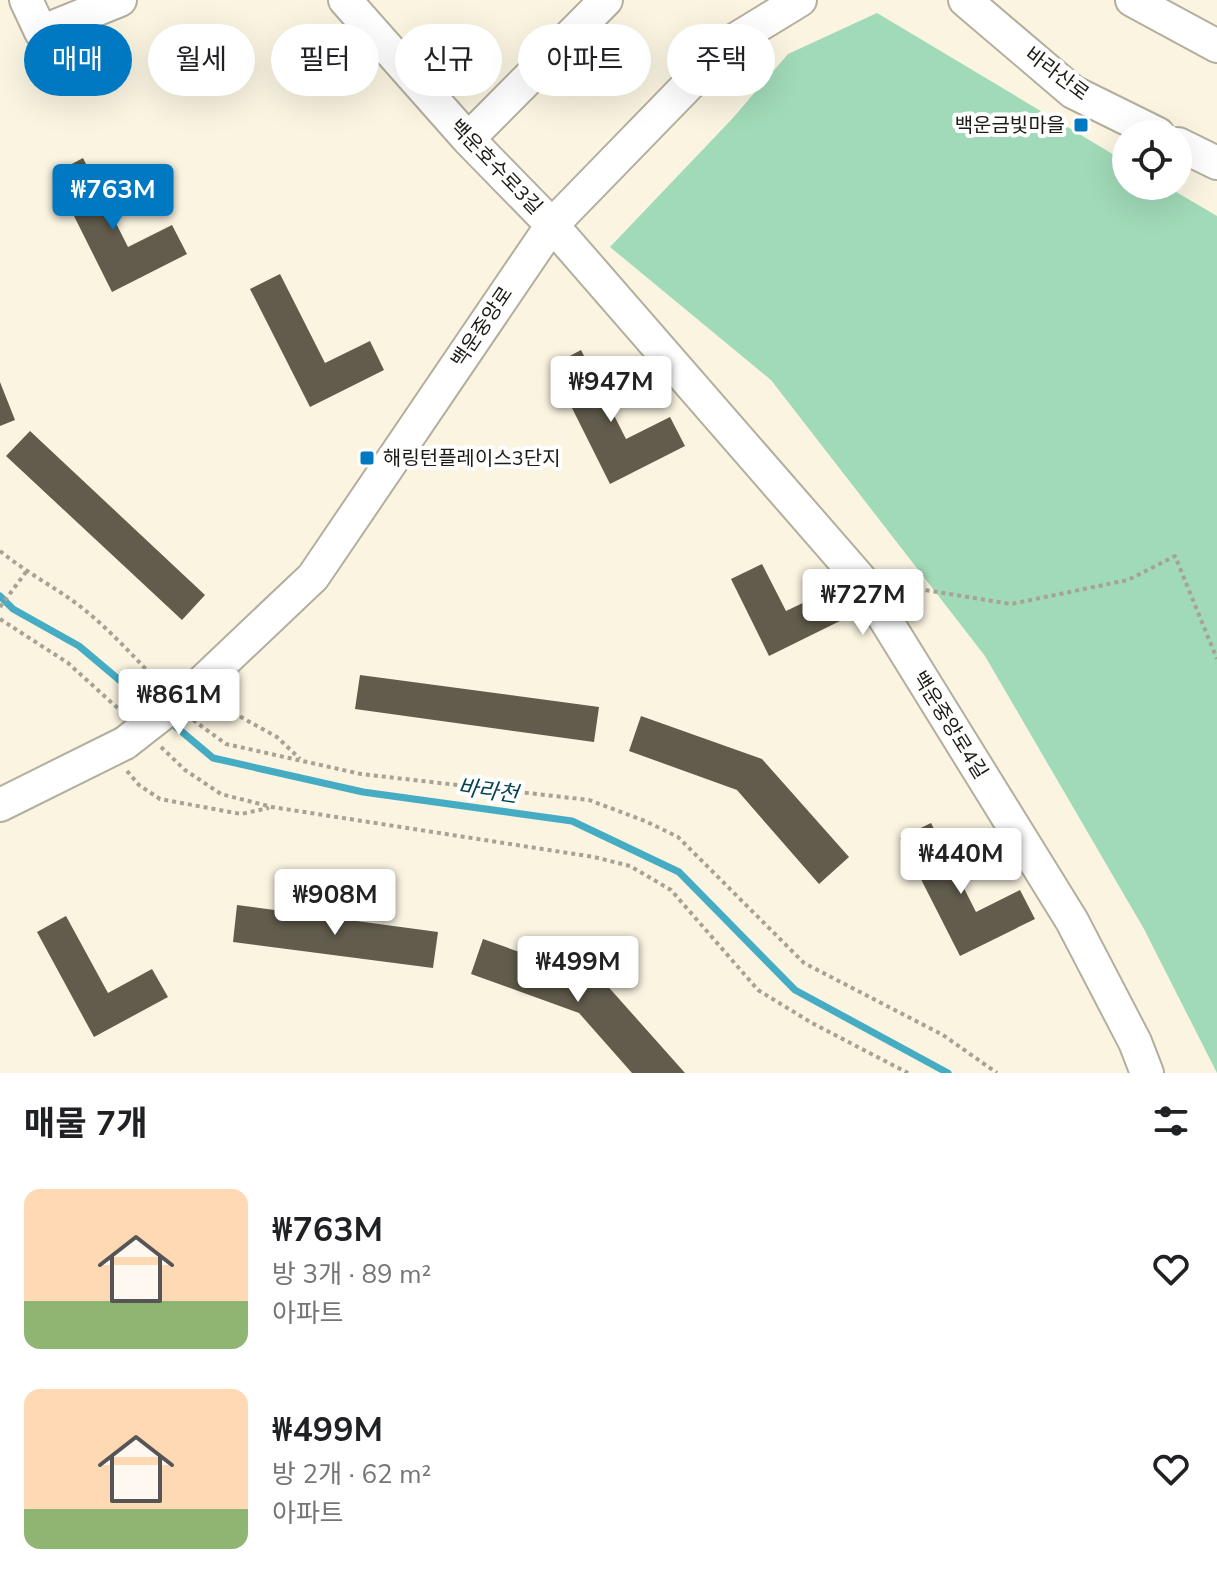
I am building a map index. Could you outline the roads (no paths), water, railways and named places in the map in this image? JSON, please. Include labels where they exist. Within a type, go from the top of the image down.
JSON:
[{"type":"street","points":[[26,0],[41,32],[120,0]]},
{"type":"street","name":"백운호수로3길","points":[[345,0],[468,139],[552,225]]},
{"type":"street","name":"백운중앙로","points":[[0,805],[127,736],[185,699],[313,577],[552,225],[728,44],[800,0]]},
{"type":"street","name":"바라산로","points":[[965,0],[1073,92],[1130,120]]},
{"type":"street","points":[[1132,0],[1217,46]]},
{"type":"street","points":[[468,139],[591,5]]},
{"type":"street","points":[[1192,151],[1217,163]]},
{"type":"street","name":"백운중앙로4길","points":[[552,225],[861,580],[1072,921],[1135,1042],[1147,1073]]},
{"type":"waterway","name":"바라천","points":[[0,596],[13,609],[79,646],[155,710]]},
{"type":"waterway","name":"바라천","points":[[168,720],[213,758],[363,792],[572,821],[679,872],[795,990],[948,1073]]},
{"type":"place","name":"백운금빛마을","points":[[1081,125]]},
{"type":"place","name":"해링턴플레이스3단지","points":[[367,458]]}]
